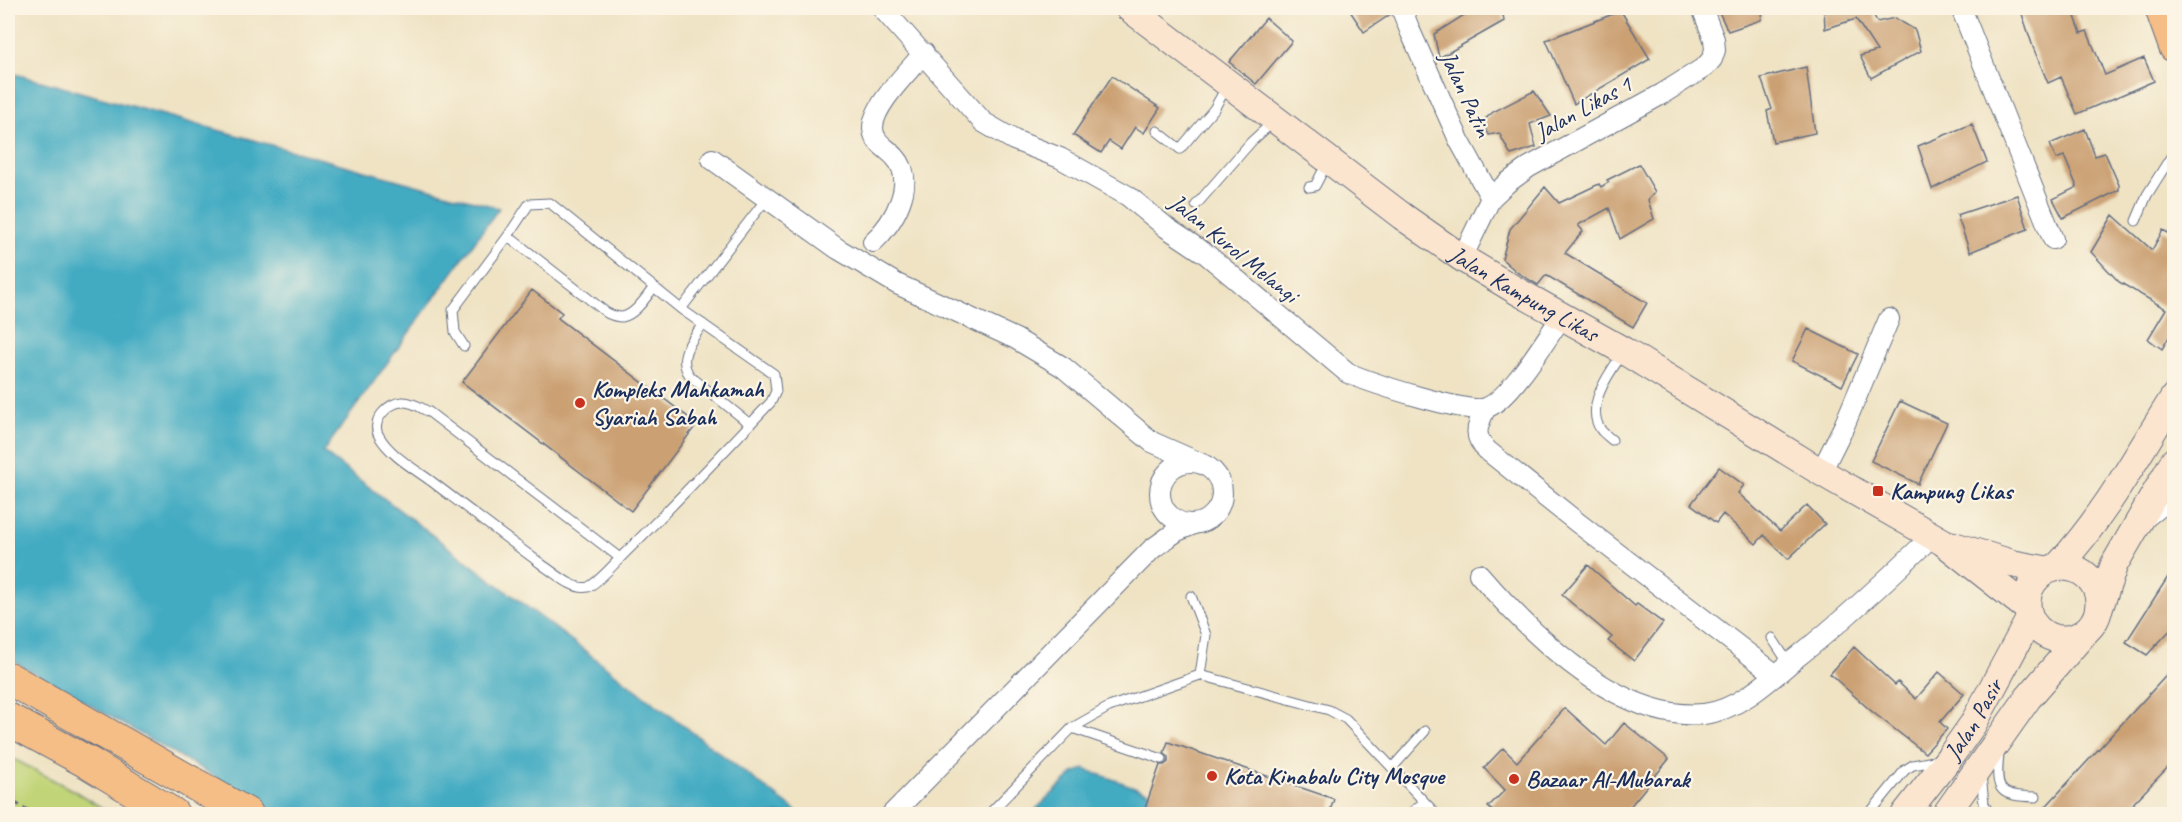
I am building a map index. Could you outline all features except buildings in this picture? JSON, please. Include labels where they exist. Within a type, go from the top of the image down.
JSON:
[{"type":"highway","points":[[8,678],[247,814]]},
{"type":"highway","points":[[8,719],[87,762],[173,814]]},
{"type":"main road","name":"Jalan Kampung Likas","points":[[1129,8],[1402,216],[1462,258],[1624,351],[1821,472],[1937,539],[2028,613]]},
{"type":"main road","points":[[2160,8],[2175,47]]},
{"type":"main road","points":[[2052,568],[2069,567],[2080,570],[2090,577],[2099,598],[2092,621],[2068,638],[2048,636],[2037,628],[2028,613],[2027,597],[2031,586],[2038,576],[2052,568],[2082,540],[2175,397]]},
{"type":"main road","name":"Jalan Pasir","points":[[1946,814],[2052,669],[2092,621],[2114,565],[2175,461]]},
{"type":"main road","name":"Jalan Kampung Likas","points":[[1937,539],[2014,564],[2052,568]]},
{"type":"main road","name":"Jalan Pasir","points":[[1905,814],[1973,724],[2028,613]]},
{"type":"street","name":"Jalan Kurol Melangi","points":[[882,8],[983,122],[1014,140],[1060,158],[1128,196],[1167,228],[1206,254],[1348,373],[1370,382],[1432,400],[1472,409],[1485,409]]},
{"type":"street","name":"Jalan Patin","points":[[1401,8],[1459,140],[1491,198]]},
{"type":"street","name":"Jalan Likas 1","points":[[1462,258],[1491,198],[1507,183],[1529,167],[1662,94],[1705,67],[1712,59],[1715,50],[1714,39],[1702,8]]},
{"type":"street","points":[[1961,8],[2053,239]]},
{"type":"street","points":[[873,242],[888,226],[905,187],[903,170],[896,158],[879,144],[873,128],[880,104],[924,54]]},
{"type":"street","points":[[712,159],[838,249],[897,284],[996,330],[1063,367],[1152,442],[1211,470],[1221,487],[1221,498],[1212,516],[1204,522],[1177,531],[1152,549],[892,814]]},
{"type":"street","points":[[1562,316],[1533,360],[1513,385],[1485,409],[1477,428],[1477,437],[1481,444],[1578,523],[1782,669]]},
{"type":"street","points":[[1821,472],[1844,426],[1889,318]]},
{"type":"street","points":[[1152,442],[1159,458],[1162,494],[1160,525],[1152,549]]},
{"type":"street","points":[[1194,524],[1174,520],[1167,513],[1162,494],[1173,468],[1192,462],[1202,464]]},
{"type":"street","points":[[1479,574],[1514,615],[1576,668],[1612,690],[1638,702],[1661,710],[1704,714],[1733,704],[1782,669],[1937,539]]},
{"type":"lane","points":[[1157,131],[1180,149],[1214,109],[1228,84]]},
{"type":"lane","points":[[1196,205],[1251,142],[1276,120]]},
{"type":"lane","points":[[2136,221],[2147,195],[2175,152]]},
{"type":"lane","points":[[1309,187],[1315,186],[1329,159]]},
{"type":"lane","points":[[681,309],[767,198]]},
{"type":"lane","points":[[464,346],[455,332],[453,310],[529,204],[541,202],[550,203],[681,309],[774,374],[776,391],[771,402],[663,516],[620,558],[590,586],[583,588],[565,580],[401,459],[378,435],[376,430],[380,417],[391,405],[402,401],[429,412],[620,558]]},
{"type":"lane","points":[[508,236],[607,313],[621,317],[626,315],[636,308],[654,287]]},
{"type":"lane","points":[[703,324],[684,354],[685,369],[690,376],[750,424]]},
{"type":"lane","points":[[1612,440],[1600,429],[1596,408],[1610,373],[1624,351]]},
{"type":"lane","points":[[2131,535],[2175,502]]},
{"type":"lane","points":[[1191,596],[1206,635],[1200,675]]},
{"type":"lane","points":[[1772,638],[1782,669]]},
{"type":"lane","points":[[988,814],[1072,728],[1109,707],[1200,675],[1329,710],[1346,719],[1436,814]]},
{"type":"lane","points":[[1072,728],[1162,759]]},
{"type":"lane","points":[[1392,768],[1425,731]]},
{"type":"lane","points":[[2001,737],[1998,769],[2000,788],[2004,794],[2010,796],[2036,797]]},
{"type":"lane","points":[[1869,814],[1905,770],[1923,762],[1949,758]]},
{"type":"lane","points":[[1980,767],[1984,804],[1990,814]]},
{"type":"lane","points":[[1410,814],[1424,802]]},
{"type":"path","points":[[8,799],[35,814]]},
{"type":"green space","points":[[8,756],[76,792],[112,814],[8,814]]},
{"type":"water","points":[[8,72],[499,208],[323,452],[800,814],[280,814],[8,658]]},
{"type":"water","points":[[1084,769],[1151,793],[1143,814],[1031,814],[1074,773]]},
{"type":"place","name":"Kompleks Mahkamah Syariah Sabah","points":[[580,403]]},
{"type":"place","name":"Kampung Likas","points":[[1878,491]]},
{"type":"place","name":"Kota Kinabalu City Mosque","points":[[1212,776]]},
{"type":"place","name":"Bazaar Al-Mubarak","points":[[1514,779]]}]
